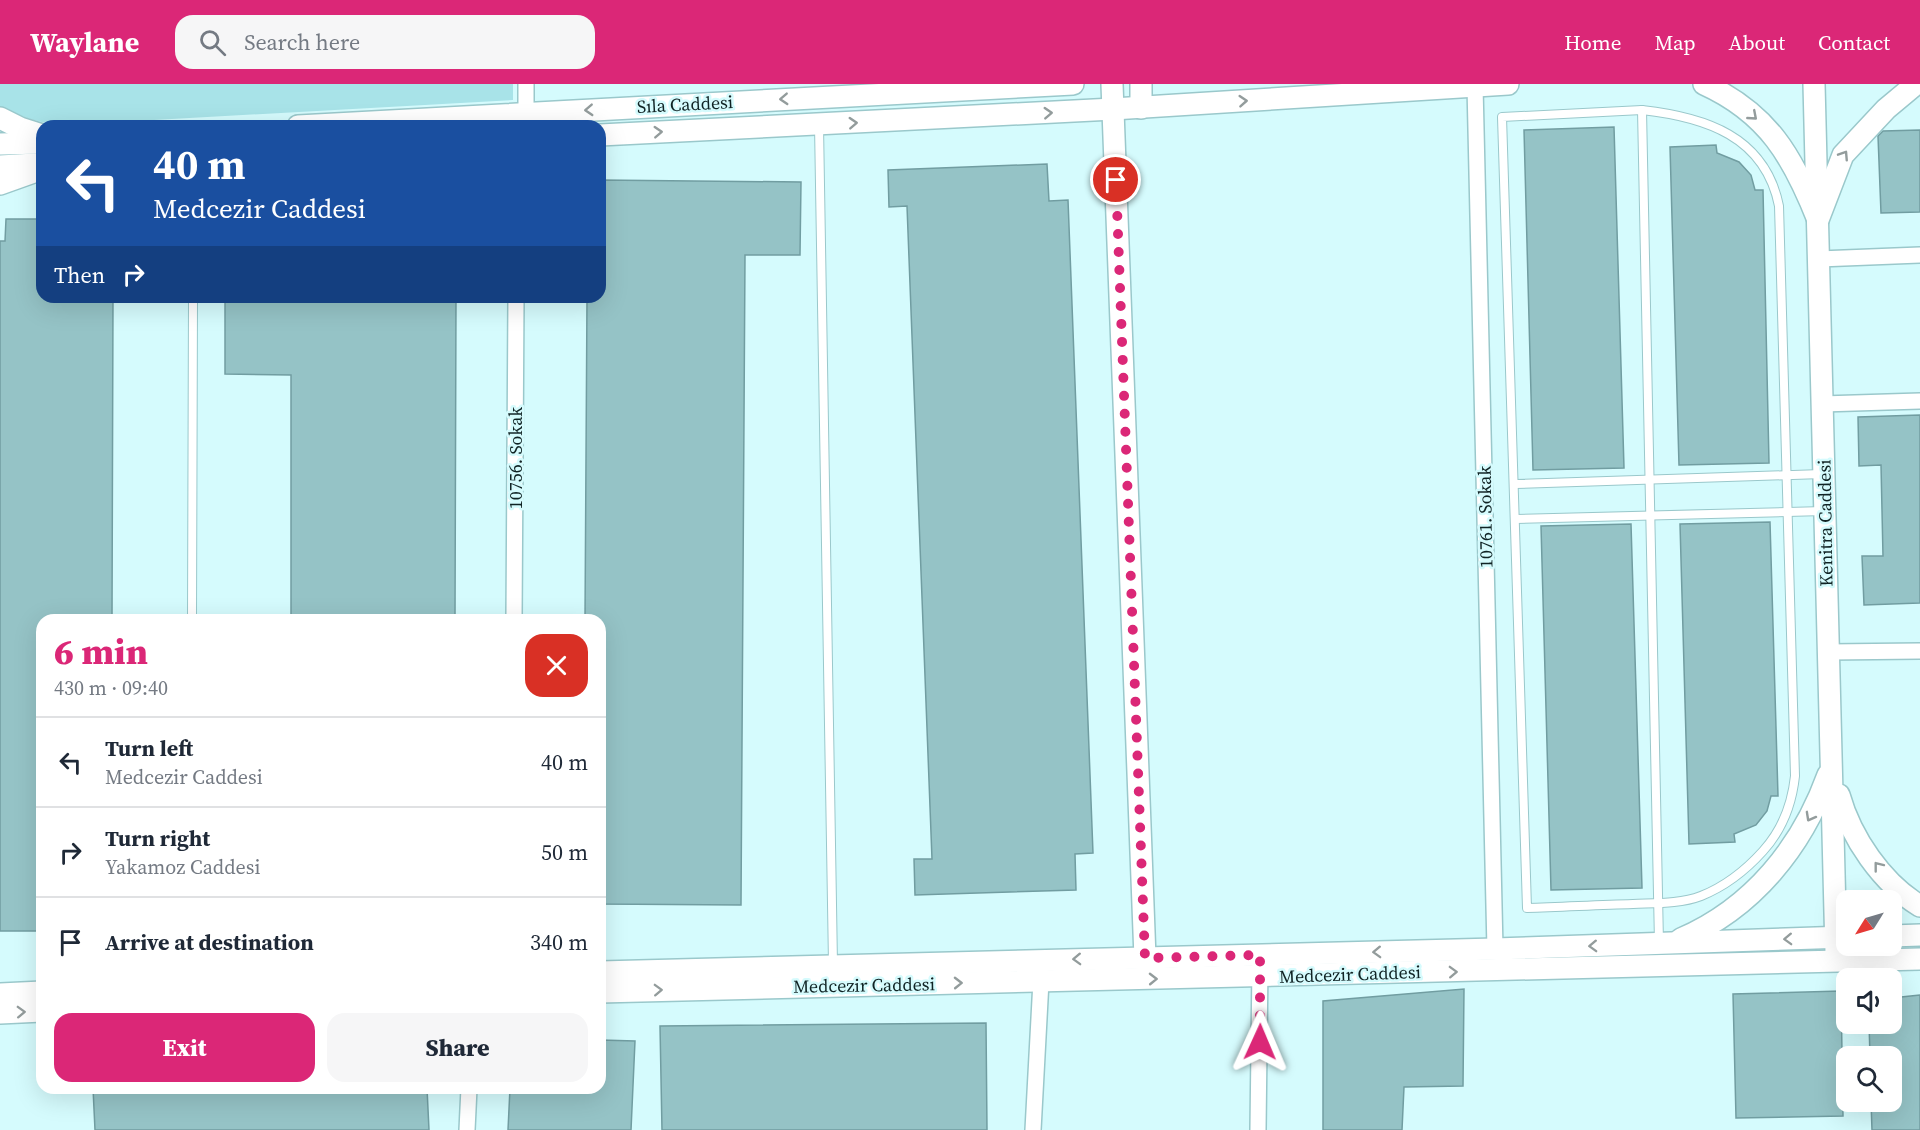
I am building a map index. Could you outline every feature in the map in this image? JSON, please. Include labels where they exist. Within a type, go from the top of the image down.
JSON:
[{"type":"street","points":[[526,84],[526,113]]},
{"type":"street","name":"Sıla Caddesi","points":[[403,120],[1073,84]]},
{"type":"street","points":[[1112,84],[1145,958]]},
{"type":"street","points":[[1141,84],[1141,108]]},
{"type":"street","points":[[606,135],[1141,108],[1508,84]]},
{"type":"street","points":[[1704,84],[1741,106],[1778,141],[1803,182],[1818,220]]},
{"type":"street","name":"Kenitra Caddesi","points":[[1814,84],[1832,763],[1839,890]]},
{"type":"street","points":[[1818,220],[1843,155],[1886,109],[1916,84]]},
{"type":"street","name":"10761. Sokak","points":[[1475,86],[1496,949]]},
{"type":"street","points":[[0,118],[36,133]]},
{"type":"street","points":[[0,144],[36,143]]},
{"type":"street","points":[[0,166],[36,164]]},
{"type":"street","points":[[0,184],[36,171]]},
{"type":"street","points":[[1819,259],[1920,255]]},
{"type":"street","name":"10756. Sokak","points":[[514,614],[516,303]]},
{"type":"street","points":[[1822,404],[1920,401]]},
{"type":"street","points":[[1829,652],[1920,651]]},
{"type":"street","points":[[1832,763],[1839,798],[1861,845],[1891,883],[1920,906]]},
{"type":"street","points":[[1666,943],[1709,926],[1758,888],[1776,870],[1814,810],[1832,763]]},
{"type":"street","points":[[1902,936],[1920,935]]},
{"type":"street","name":"Medcezir Caddesi","points":[[606,972],[1496,949],[1836,937]]},
{"type":"street","points":[[1258,1130],[1260,955]]},
{"type":"street","name":"Kenitra Caddesi","points":[[1837,962],[1838,956]]},
{"type":"street","name":"Medcezir Caddesi","points":[[606,992],[1920,959]]},
{"type":"street","points":[[1033,1130],[1041,981]]},
{"type":"street","points":[[0,987],[36,998]]},
{"type":"street","points":[[0,994],[36,999]]},
{"type":"street","points":[[0,1012],[36,1000]]},
{"type":"street","points":[[468,1130],[469,1094]]},
{"type":"lane","points":[[1642,110],[1658,903],[1666,943]]},
{"type":"lane","points":[[1642,110],[1692,118],[1720,130],[1746,147],[1759,159],[1776,188],[1779,206],[1786,475],[1795,776],[1793,794],[1780,827],[1767,846],[1736,878],[1699,897],[1658,903],[1527,908],[1502,117],[1642,110]]},
{"type":"lane","points":[[819,124],[833,966]]},
{"type":"lane","points":[[192,614],[193,303]]},
{"type":"lane","points":[[1515,484],[1824,474]]},
{"type":"lane","points":[[1516,519],[1825,511]]},
{"type":"shaded area","points":[[0,84],[513,84],[513,100],[155,120],[36,120],[0,107]]},
{"type":"building","points":[[1614,127],[1624,468],[1533,470],[1524,130]]},
{"type":"building","points":[[1920,130],[1920,212],[1881,213],[1878,136],[1883,131]]},
{"type":"building","points":[[1716,145],[1717,153],[1739,162],[1751,175],[1755,190],[1763,190],[1769,463],[1679,465],[1670,147]]},
{"type":"building","points":[[1047,164],[1049,201],[1068,200],[1093,853],[1075,854],[1076,890],[915,895],[914,859],[932,859],[907,206],[889,207],[888,170]]},
{"type":"building","points":[[606,180],[801,182],[800,255],[745,255],[741,905],[606,904],[606,614],[585,614],[587,303],[606,303]]},
{"type":"building","points":[[6,219],[36,219],[36,303],[113,303],[112,614],[36,614],[36,931],[0,931],[0,241],[5,241]]},
{"type":"building","points":[[225,303],[456,303],[455,614],[291,614],[291,375],[225,374]]},
{"type":"building","points":[[1920,415],[1920,603],[1864,605],[1862,556],[1883,556],[1881,465],[1859,466],[1858,417]]},
{"type":"building","points":[[1770,522],[1778,796],[1771,796],[1767,811],[1756,825],[1734,834],[1735,842],[1689,844],[1680,524]]},
{"type":"building","points":[[1631,524],[1642,888],[1551,890],[1541,526]]},
{"type":"building","points":[[1464,989],[1463,1086],[1404,1087],[1402,1130],[1323,1130],[1323,1001]]},
{"type":"building","points":[[1836,991],[1836,1034],[1842,1034],[1842,1046],[1836,1046],[1836,1112],[1843,1112],[1843,1116],[1736,1118],[1733,994]]},
{"type":"building","points":[[1920,995],[1920,1130],[1872,1130],[1871,1112],[1902,1112],[1902,1046],[1870,1046],[1869,1034],[1902,1034],[1902,997]]},
{"type":"building","points":[[986,1023],[987,1130],[662,1130],[660,1026]]},
{"type":"building","points":[[606,1040],[635,1041],[631,1130],[508,1130],[510,1094],[606,1094]]},
{"type":"building","points":[[93,1094],[427,1094],[429,1130],[95,1130]]},
{"type":"route","points":[[1116,180],[1145,958],[1260,955],[1260,1042]]}]
